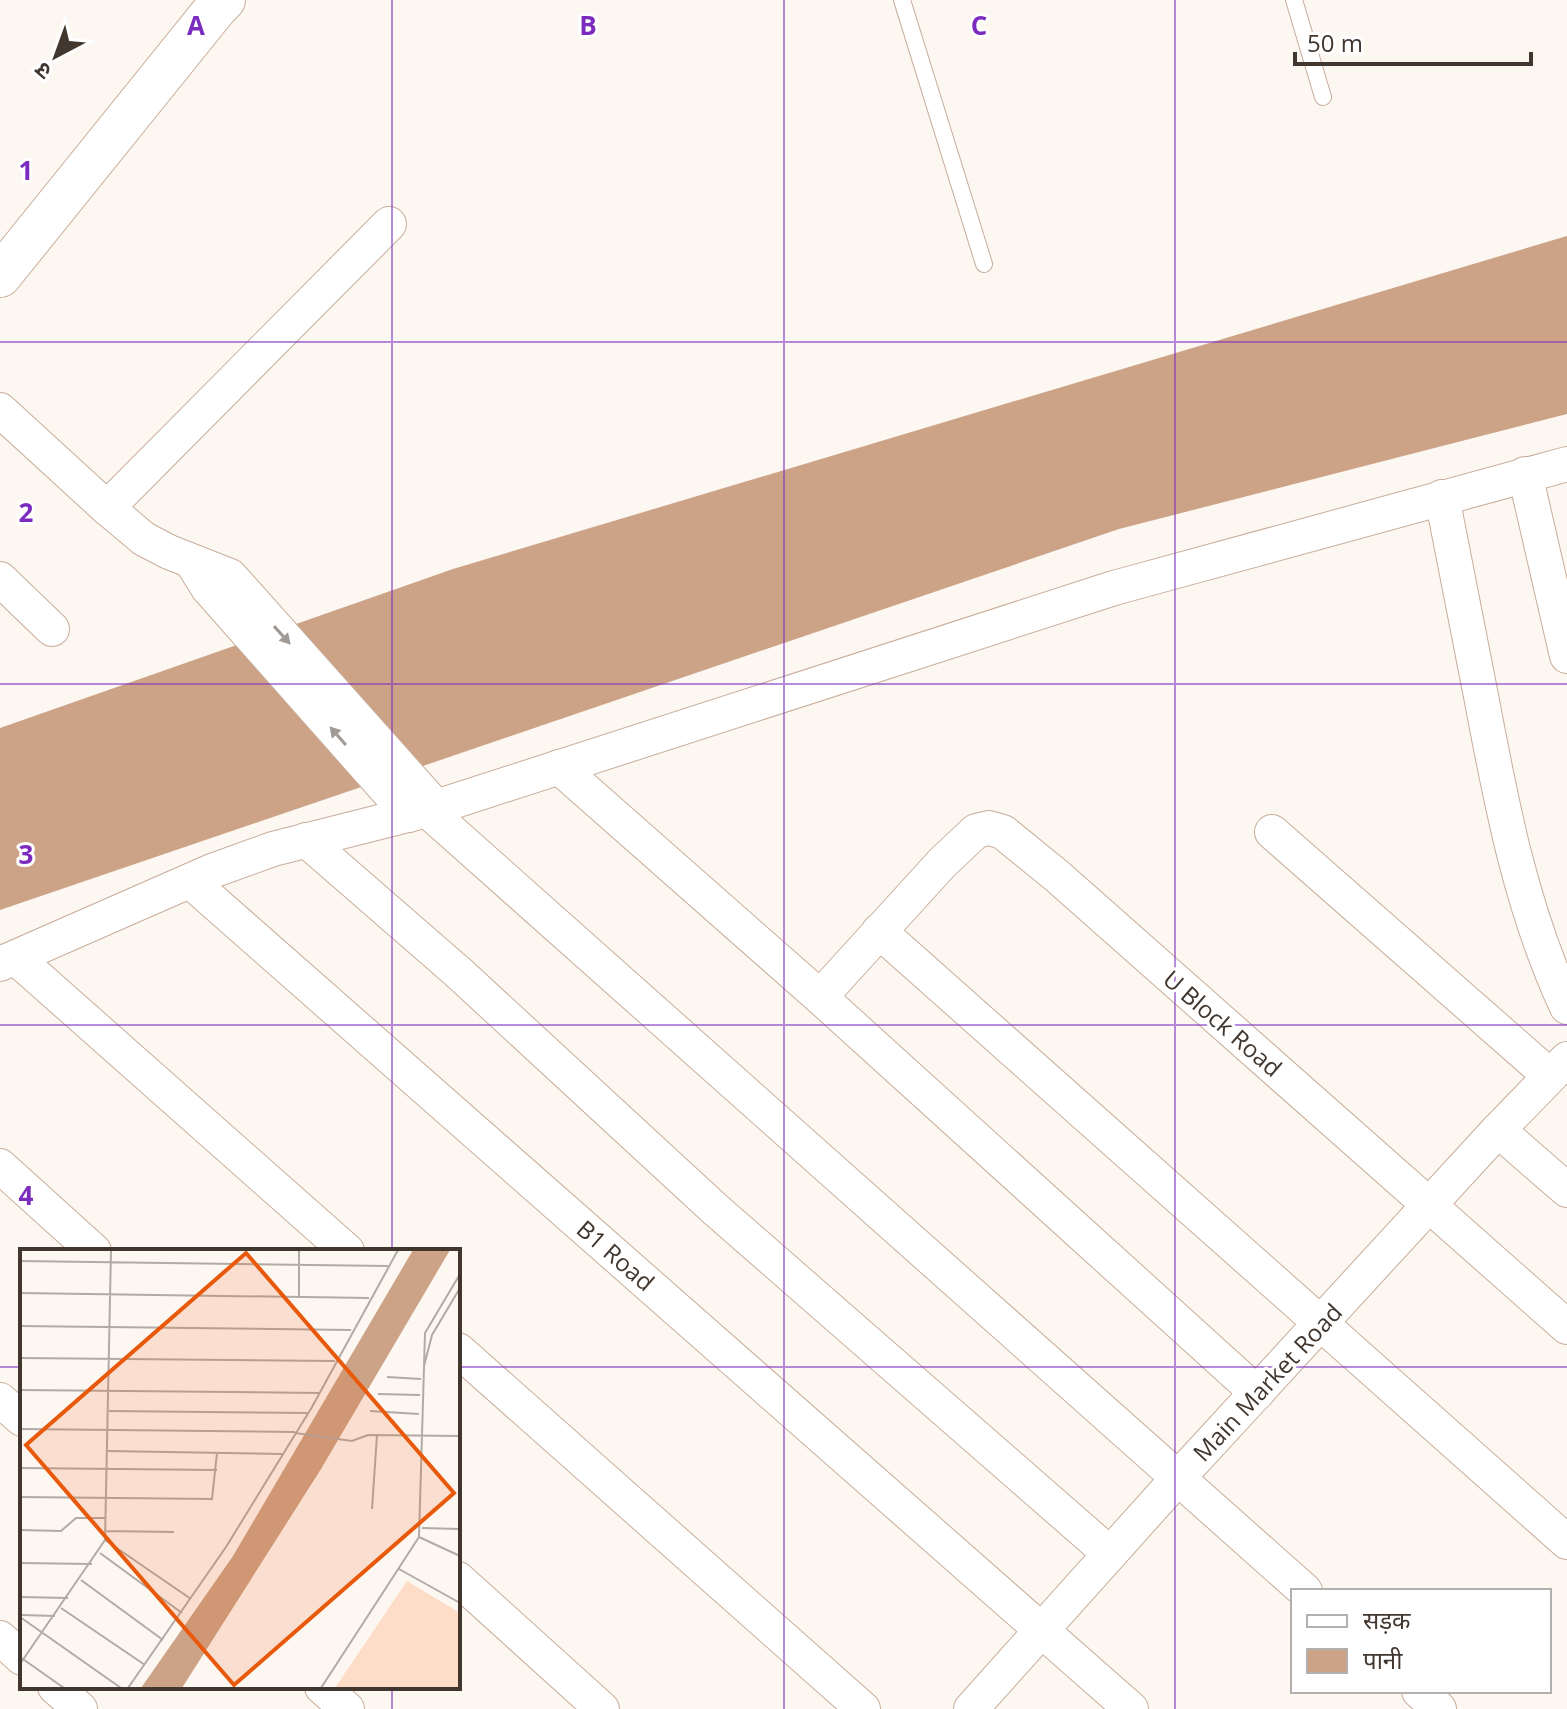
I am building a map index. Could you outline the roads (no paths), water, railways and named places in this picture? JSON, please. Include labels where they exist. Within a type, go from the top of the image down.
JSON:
[{"type":"street","points":[[0,276],[224,0]]},
{"type":"street","points":[[107,508],[389,224]]},
{"type":"street","points":[[0,410],[144,539],[210,575],[415,802],[1303,1589]]},
{"type":"street","points":[[345,1249],[8,961],[212,871],[415,802],[559,767],[1114,588],[1567,464]]},
{"type":"street","points":[[1525,474],[1567,656]]},
{"type":"street","points":[[1442,497],[1500,797],[1534,925],[1567,1007]]},
{"type":"street","points":[[0,579],[52,629]]},
{"type":"street","points":[[559,767],[820,997],[1257,1393]]},
{"type":"street","name":"U Block Road","points":[[820,997],[942,863],[976,831],[989,828],[1003,832],[1057,876],[1567,1327]]},
{"type":"street","points":[[1272,832],[1559,1067]]},
{"type":"street","points":[[306,840],[459,973],[716,1210],[1110,1554]]},
{"type":"street","name":"B1 Road","points":[[190,881],[1131,1709]]},
{"type":"street","points":[[879,931],[1567,1542]]},
{"type":"street","name":"Main Market Road","points":[[971,1709],[1178,1478],[1559,1067]]},
{"type":"street","points":[[1498,1130],[1567,1190]]},
{"type":"street","points":[[0,1166],[92,1249]]},
{"type":"street","points":[[460,1352],[863,1709]]},
{"type":"street","points":[[0,1400],[20,1417]]},
{"type":"street","points":[[460,1581],[602,1709]]},
{"type":"street","points":[[0,1638],[20,1656]]},
{"type":"street","points":[[57,1689],[80,1709]]},
{"type":"street","points":[[324,1689],[347,1709]]},
{"type":"street","points":[[1421,1693],[1439,1709]]},
{"type":"lane","points":[[902,0],[984,264]]},
{"type":"lane","points":[[1294,0],[1323,97]]},
{"type":"water","points":[[1567,236],[1567,414],[1119,529],[0,910],[0,728],[453,569]]}]
